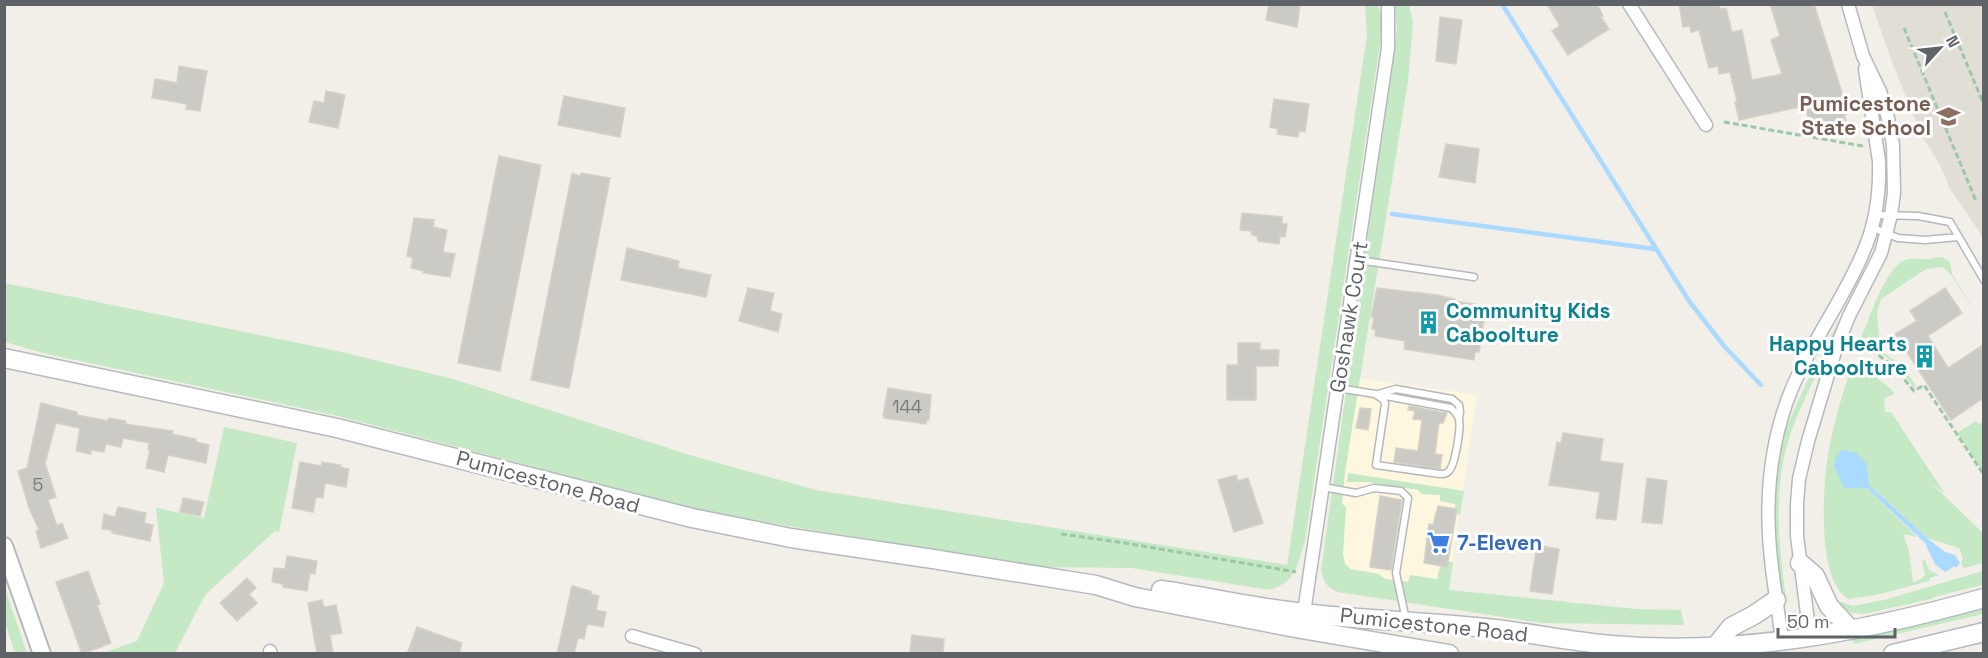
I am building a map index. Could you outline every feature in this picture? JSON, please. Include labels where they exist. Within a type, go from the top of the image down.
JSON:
[{"type":"main road","name":"Pumicestone Road","points":[[4,358],[326,425],[692,518],[791,538],[1096,585],[1132,585],[1449,654]]},
{"type":"main road","points":[[1800,563],[1815,576],[1829,606],[1851,630]]},
{"type":"main road","name":"Pumicestone Road","points":[[1302,621],[1406,620],[1481,627],[1612,645],[1782,647],[1811,645],[1851,630],[1913,618],[1983,598]]},
{"type":"main road","points":[[1715,647],[1731,627],[1776,600]]},
{"type":"main road","points":[[1893,653],[1983,632]]},
{"type":"street","name":"Goshawk Court","points":[[1302,621],[1388,48],[1388,4]]},
{"type":"street","points":[[1629,4],[1706,125]]},
{"type":"street","points":[[1782,647],[1771,566],[1769,519],[1773,454],[1787,402],[1805,358],[1863,254],[1873,221],[1879,176],[1879,162],[1863,56],[1848,4]]},
{"type":"street","points":[[1811,645],[1797,537],[1799,479],[1836,348],[1849,316],[1878,260],[1891,215],[1894,193],[1893,145],[1880,91],[1863,56]]},
{"type":"street","points":[[4,546],[42,654]]},
{"type":"street","points":[[632,636],[695,654]]},
{"type":"lane","points":[[1958,237],[1898,238],[1886,233],[1873,221],[1891,215],[1918,216],[1950,222],[1983,280]]},
{"type":"lane","points":[[1358,260],[1474,277]]},
{"type":"lane","points":[[1338,388],[1375,394],[1451,408],[1459,419],[1455,458],[1450,470],[1440,474],[1376,465],[1385,404],[1384,400],[1375,394]]},
{"type":"lane","points":[[1323,487],[1356,493],[1374,488],[1401,491],[1408,498],[1396,573],[1406,620]]},
{"type":"path","points":[[1945,12],[1983,105]]},
{"type":"path","points":[[1904,28],[1976,201]]},
{"type":"path","points":[[1724,122],[1865,146]]},
{"type":"path","points":[[1857,339],[1893,366],[1914,391],[1924,385],[1983,475]]},
{"type":"path","points":[[1061,534],[1296,572]]},
{"type":"shaded area","name":"Pumicestone State School","points":[[1872,5],[1983,5],[1983,237],[1950,189],[1940,165],[1921,134]]},
{"type":"shaded area","points":[[1359,378],[1477,395],[1448,590],[1349,574],[1338,561],[1345,472]]},
{"type":"green space","points":[[1365,5],[1378,5],[1381,15],[1381,37],[1305,541],[1298,565],[1291,577],[1270,590],[1132,568],[1042,567],[720,515],[621,492],[338,416],[47,354],[5,342],[4,283],[333,350],[453,379],[693,456],[816,490],[1287,565],[1367,35]]},
{"type":"green space","points":[[1395,5],[1409,5],[1413,22],[1408,81],[1345,472],[1342,503],[1346,508],[1343,554],[1345,564],[1351,569],[1379,574],[1385,579],[1408,582],[1410,575],[1437,579],[1440,566],[1447,567],[1448,561],[1453,562],[1449,590],[1636,609],[1681,610],[1684,625],[1543,623],[1338,592],[1328,586],[1325,581],[1321,570],[1397,29]]},
{"type":"green space","points":[[1937,257],[1950,262],[1952,274],[1983,325],[1952,276],[1943,267],[1926,269],[1881,299],[1877,313],[1880,350],[1904,368],[1916,386],[1914,388],[1898,366],[1861,338],[1884,283],[1898,265],[1909,259]]},
{"type":"green space","points":[[1840,319],[1843,321],[1802,404],[1784,457],[1779,493],[1780,546],[1786,599],[1782,600],[1773,535],[1774,486],[1782,437],[1810,375]]},
{"type":"green space","points":[[1851,368],[1871,373],[1892,390],[1894,394],[1884,398],[1885,412],[1891,412],[1945,494],[1929,481],[1983,533],[1984,564],[1964,568],[1961,564],[1963,558],[1959,548],[1927,538],[1869,485],[1867,465],[1867,488],[1917,537],[1903,534],[1909,551],[1913,582],[1925,575],[1922,561],[1925,560],[1929,570],[1939,575],[1930,578],[1929,581],[1876,595],[1848,599],[1837,588],[1830,571],[1826,550],[1825,479],[1832,434]]},
{"type":"green space","points":[[1976,421],[1979,424],[1983,421],[1983,472],[1957,433]]},
{"type":"green space","points":[[224,427],[297,443],[279,532],[275,531],[205,595],[175,653],[103,653],[137,641],[164,583],[156,508],[204,518]]},
{"type":"green space","points":[[1348,473],[1464,491],[1460,515],[1456,514],[1455,504],[1440,501],[1440,495],[1421,494],[1418,490],[1367,482],[1347,482]]},
{"type":"green space","points":[[1983,571],[1983,585],[1931,599],[1863,614],[1848,612],[1839,606],[1841,602],[1853,606],[1884,600]]},
{"type":"green space","points":[[5,589],[27,653],[15,653],[5,622]]},
{"type":"green space","points":[[1983,608],[1983,614],[1854,644],[1853,639],[1924,624]]},
{"type":"water","points":[[1843,450],[1857,453],[1867,465],[1869,485],[1927,538],[1945,552],[1955,555],[1960,563],[1956,568],[1955,566],[1945,572],[1935,564],[1925,543],[1867,488],[1844,488],[1834,466],[1837,455]]},
{"type":"building","points":[[1269,4],[1300,4],[1297,27],[1266,20]]},
{"type":"building","points":[[1547,4],[1597,4],[1603,16],[1601,17],[1609,29],[1568,55],[1552,31],[1560,26]]},
{"type":"building","points":[[1679,4],[1719,4],[1720,9],[1726,8],[1732,32],[1742,30],[1752,80],[1782,74],[1771,40],[1780,36],[1770,4],[1814,4],[1843,96],[1841,97],[1846,121],[1813,130],[1804,106],[1739,120],[1730,72],[1719,74],[1718,66],[1709,68],[1699,30],[1691,32],[1690,26],[1683,27]]},
{"type":"building","points":[[1440,17],[1462,20],[1456,64],[1436,61]]},
{"type":"building","points":[[179,66],[207,71],[200,111],[186,109],[187,104],[152,98],[155,79],[177,83]]},
{"type":"building","points":[[326,91],[345,95],[338,128],[309,122],[314,101],[324,103]]},
{"type":"building","points":[[564,96],[625,108],[620,137],[558,125]]},
{"type":"building","points":[[1274,99],[1309,104],[1305,132],[1299,131],[1298,137],[1277,134],[1278,129],[1270,127]]},
{"type":"building","points":[[1446,144],[1479,149],[1475,183],[1439,177]]},
{"type":"building","points":[[499,156],[541,165],[500,371],[458,363]]},
{"type":"building","points":[[572,173],[580,176],[581,173],[610,178],[569,388],[531,380]]},
{"type":"building","points":[[1242,213],[1282,217],[1282,224],[1287,224],[1285,237],[1280,236],[1279,244],[1258,241],[1257,236],[1252,235],[1251,231],[1240,230]]},
{"type":"building","points":[[414,218],[434,220],[433,227],[447,230],[443,252],[455,254],[450,277],[423,273],[424,271],[411,268],[413,258],[407,256]]},
{"type":"building","points":[[627,248],[679,261],[678,268],[711,275],[706,297],[621,280]]},
{"type":"building","points":[[748,288],[774,293],[770,311],[782,314],[778,332],[739,321]]},
{"type":"building","name":"Community Kids Caboolture","points":[[1377,288],[1437,295],[1455,299],[1455,301],[1486,306],[1479,352],[1475,352],[1474,360],[1404,349],[1405,341],[1375,336],[1376,330],[1372,329],[1374,317],[1371,317]]},
{"type":"building","name":"Happy Hearts Caboolture","points":[[1945,288],[1962,313],[1928,336],[1948,368],[1983,345],[1983,398],[1951,420],[1895,334],[1917,321],[1910,311]]},
{"type":"building","points":[[1238,343],[1260,343],[1260,350],[1279,350],[1278,366],[1256,366],[1256,400],[1227,400],[1227,365],[1238,365]]},
{"type":"building","points":[[888,388],[931,395],[929,420],[926,424],[884,418]]},
{"type":"building","points":[[41,403],[77,412],[77,415],[108,421],[109,418],[126,421],[125,424],[173,431],[172,434],[196,439],[196,442],[209,445],[206,463],[168,455],[164,472],[146,468],[150,450],[148,449],[149,443],[123,438],[121,447],[106,444],[104,452],[91,450],[91,454],[76,451],[80,428],[56,423],[45,463],[56,497],[48,500],[57,526],[62,523],[68,538],[41,548],[36,531],[39,530],[29,508],[18,471],[27,468]]},
{"type":"building","points":[[1409,406],[1447,413],[1443,423],[1439,423],[1435,454],[1442,455],[1440,469],[1394,462],[1396,448],[1418,451],[1422,420],[1413,419],[1415,411],[1408,410]]},
{"type":"building","points":[[1360,408],[1371,409],[1368,430],[1356,428]]},
{"type":"building","points":[[1563,433],[1603,439],[1600,461],[1623,464],[1616,520],[1596,518],[1600,492],[1549,485],[1557,442],[1561,443]]},
{"type":"building","points":[[300,462],[321,466],[322,462],[341,465],[340,467],[349,469],[346,487],[325,483],[323,498],[316,497],[313,512],[292,508]]},
{"type":"building","points":[[1236,475],[1238,481],[1248,478],[1263,523],[1234,532],[1218,480]]},
{"type":"building","points":[[1647,478],[1667,481],[1662,524],[1642,522]]},
{"type":"building","points":[[1380,496],[1402,500],[1391,570],[1370,567]]},
{"type":"building","points":[[183,498],[204,502],[200,516],[180,512]]},
{"type":"building","name":"7-Eleven","points":[[1438,506],[1457,509],[1447,567],[1424,563],[1429,524],[1433,525]]},
{"type":"building","points":[[118,507],[146,513],[144,523],[153,525],[150,541],[102,529],[104,514],[115,517]]},
{"type":"building","points":[[1537,545],[1559,549],[1552,594],[1530,591]]},
{"type":"building","points":[[287,556],[317,561],[315,574],[310,573],[307,591],[283,587],[283,584],[272,582],[274,568],[285,569]]},
{"type":"building","points":[[88,571],[111,643],[82,654],[56,582]]},
{"type":"building","points":[[247,578],[256,588],[249,594],[257,603],[237,621],[220,603]]},
{"type":"building","points":[[572,586],[591,591],[591,594],[599,596],[596,610],[606,612],[603,627],[587,624],[584,639],[578,638],[574,654],[557,654]]},
{"type":"building","points":[[322,600],[324,607],[336,605],[342,633],[330,635],[333,654],[317,654],[308,603]]},
{"type":"building","points":[[417,627],[462,643],[459,654],[407,654]]},
{"type":"building","points":[[912,635],[944,639],[943,654],[910,652]]},
{"type":"waterway","points":[[1502,4],[1689,301],[1724,346],[1761,385]]},
{"type":"waterway","points":[[1392,214],[1655,249]]},
{"type":"place","name":"Pumicestone State School","points":[[1949,116]]},
{"type":"place","name":"Community Kids Caboolture","points":[[1428,323]]},
{"type":"place","name":"Happy Hearts Caboolture","points":[[1925,356]]},
{"type":"place","name":"7-Eleven","points":[[1439,543]]}]
